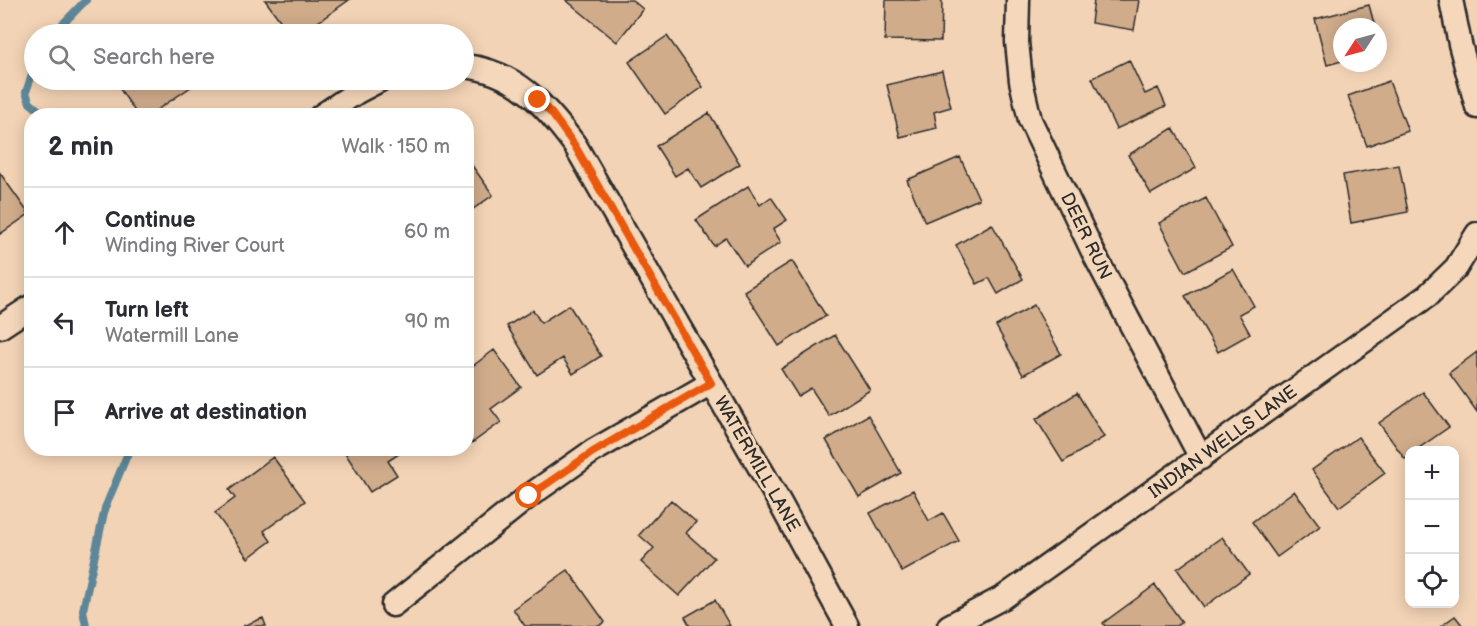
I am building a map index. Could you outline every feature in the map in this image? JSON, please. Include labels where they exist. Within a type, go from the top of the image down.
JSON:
[{"type":"street","name":"DEER RUN","points":[[1018,0],[1017,42],[1021,81],[1030,120],[1095,255],[1201,458]]},
{"type":"street","points":[[1451,0],[1477,107]]},
{"type":"street","name":"WATERMILL LANE","points":[[474,68],[506,78],[523,88],[552,114],[575,146],[780,503],[847,626]]},
{"type":"street","points":[[333,108],[361,90]]},
{"type":"street","name":"INDIAN WELLS LANE","points":[[949,626],[1004,597],[1427,296],[1456,268],[1477,234]]},
{"type":"street","points":[[0,327],[24,311]]},
{"type":"street","points":[[393,605],[556,477],[593,452],[711,383]]},
{"type":"building","points":[[265,0],[349,0],[315,24],[283,24]]},
{"type":"building","points":[[566,0],[632,0],[643,9],[617,42]]},
{"type":"building","points":[[886,0],[942,0],[941,41],[885,40]]},
{"type":"building","points":[[1094,0],[1139,0],[1134,30],[1091,23]]},
{"type":"building","points":[[1369,5],[1373,18],[1333,18],[1333,63],[1327,65],[1315,19]]},
{"type":"building","points":[[667,36],[703,87],[665,114],[629,62]]},
{"type":"building","points":[[1129,60],[1145,94],[1158,88],[1166,106],[1116,129],[1092,78]]},
{"type":"building","points":[[942,71],[951,107],[934,112],[937,128],[900,137],[887,85]]},
{"type":"building","points":[[1389,81],[1408,131],[1367,146],[1348,96]]},
{"type":"building","points":[[121,90],[186,90],[160,108],[133,108]]},
{"type":"building","points":[[709,113],[740,164],[701,188],[688,168],[675,176],[656,146]]},
{"type":"building","points":[[1173,128],[1196,168],[1151,194],[1128,155]]},
{"type":"building","points":[[960,157],[979,199],[925,222],[907,180]]},
{"type":"building","points":[[1399,165],[1408,212],[1351,223],[1343,175]]},
{"type":"building","points":[[474,168],[493,195],[474,208]]},
{"type":"building","points":[[0,173],[24,207],[24,217],[0,234]]},
{"type":"building","points":[[748,186],[760,205],[771,197],[787,220],[773,229],[781,242],[745,266],[726,238],[714,246],[696,220]]},
{"type":"building","points":[[1206,198],[1232,247],[1185,272],[1159,223]]},
{"type":"building","points":[[992,224],[1023,279],[998,294],[989,278],[977,284],[956,245]]},
{"type":"building","points":[[792,261],[826,316],[779,346],[744,291]]},
{"type":"building","points":[[1233,269],[1254,306],[1239,314],[1250,334],[1218,352],[1185,296]]},
{"type":"building","points":[[569,305],[601,356],[573,374],[563,358],[537,375],[507,326],[533,310],[541,323]]},
{"type":"building","points":[[1034,305],[1061,354],[1023,375],[996,326]]},
{"type":"building","points":[[835,335],[870,390],[829,416],[811,388],[798,396],[781,369]]},
{"type":"building","points":[[494,350],[521,387],[491,409],[501,422],[474,442],[474,365]]},
{"type":"building","points":[[1477,352],[1477,412],[1449,373]]},
{"type":"building","points":[[1423,392],[1449,427],[1422,446],[1405,446],[1405,459],[1379,423]]},
{"type":"building","points":[[1077,393],[1104,437],[1063,462],[1036,419]]},
{"type":"building","points":[[868,415],[901,473],[859,497],[826,440]]},
{"type":"building","points":[[1358,437],[1385,473],[1339,507],[1312,470]]},
{"type":"building","points":[[347,456],[396,456],[388,461],[397,475],[370,492]]},
{"type":"building","points":[[273,457],[305,501],[264,531],[271,541],[248,558],[215,513],[235,498],[229,490]]},
{"type":"building","points":[[913,490],[929,521],[943,513],[959,541],[902,572],[870,513]]},
{"type":"building","points":[[1294,491],[1320,526],[1277,557],[1252,522]]},
{"type":"building","points":[[671,500],[696,522],[686,533],[714,558],[679,596],[641,562],[654,548],[639,535]]},
{"type":"building","points":[[1222,537],[1249,574],[1204,607],[1177,569]]},
{"type":"building","points":[[568,570],[605,622],[599,626],[525,626],[513,609]]},
{"type":"building","points":[[1155,585],[1182,622],[1176,626],[1105,626],[1103,623]]},
{"type":"building","points":[[715,600],[730,626],[690,626],[685,617]]},
{"type":"building","points":[[1455,616],[1463,626],[1441,626]]},
{"type":"building","points":[[263,618],[266,626],[243,626]]},
{"type":"waterway","points":[[63,24],[86,0]]},
{"type":"waterway","points":[[27,90],[30,103],[36,108]]},
{"type":"waterway","points":[[86,626],[83,610],[105,508],[127,456]]},
{"type":"route","points":[[529,496],[593,452],[711,383],[575,146],[552,114],[538,100]]}]
